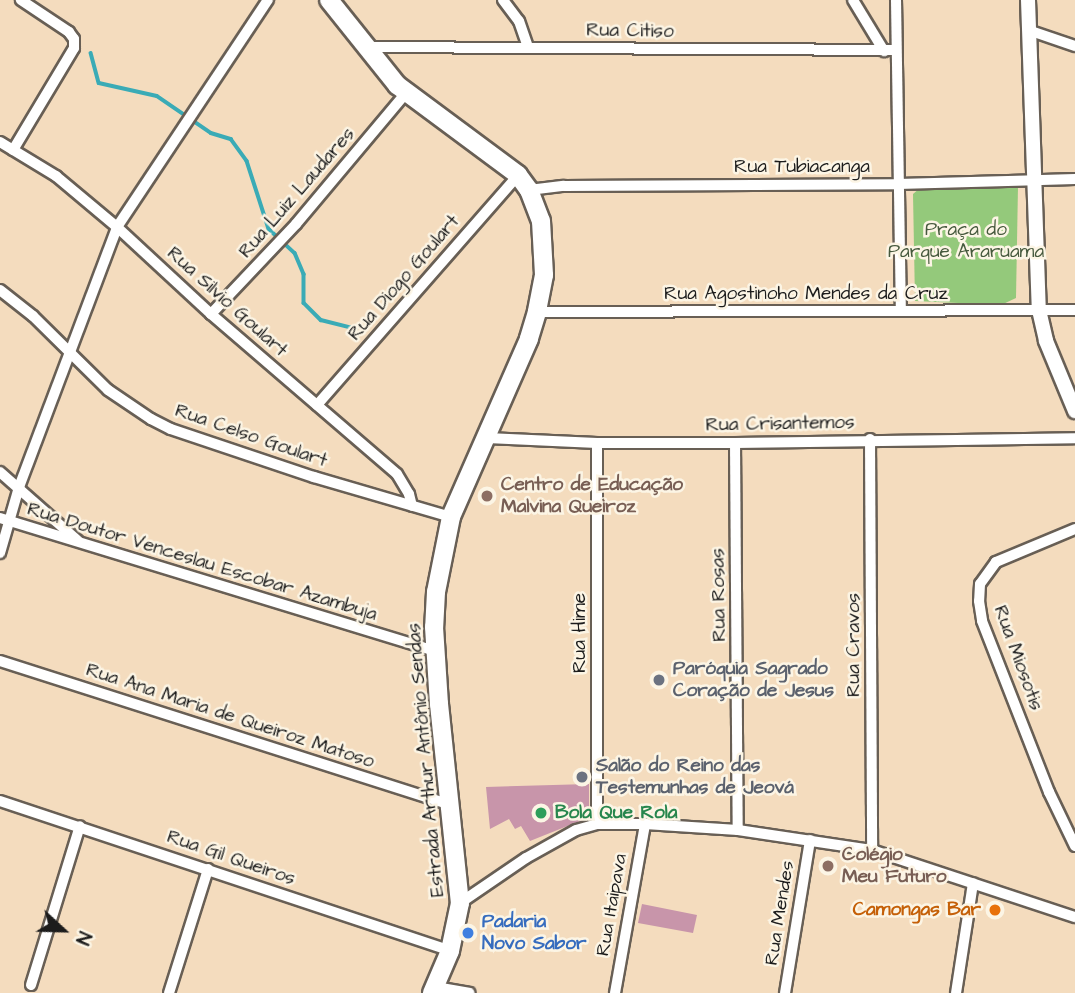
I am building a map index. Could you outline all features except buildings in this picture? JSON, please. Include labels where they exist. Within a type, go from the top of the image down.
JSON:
[{"type":"main road","name":"Estrada Arthur Antônio Sendas","points":[[328,0],[364,47],[406,93],[481,144],[518,175],[529,190],[541,221],[544,275],[537,312],[529,339],[451,517],[436,592],[435,651],[460,903],[450,951],[434,990]]},
{"type":"street","points":[[13,150],[74,48],[74,39],[69,32],[21,0]]},
{"type":"street","points":[[0,553],[5,519],[117,227],[268,0]]},
{"type":"street","points":[[503,0],[519,21],[528,47]]},
{"type":"street","points":[[853,0],[890,51]]},
{"type":"street","points":[[896,0],[890,51],[898,184],[901,311]]},
{"type":"street","points":[[1028,0],[1039,310],[1046,341],[1075,411]]},
{"type":"street","points":[[1028,30],[1075,46]]},
{"type":"street","name":"Rua Citiso","points":[[364,47],[890,51]]},
{"type":"street","name":"Rua Luiz Laudares","points":[[211,314],[275,247],[406,93]]},
{"type":"street","name":"Rua Silvio Goulart","points":[[0,142],[55,176],[117,227],[211,314],[397,474],[409,494],[412,506]]},
{"type":"street","name":"Rua Diogo Goulart","points":[[317,405],[518,175]]},
{"type":"street","name":"Rua Tubiacanga","points":[[529,190],[564,186],[898,184],[1075,179]]},
{"type":"street","name":"Rua Celso Goulart","points":[[0,290],[33,316],[129,406],[171,429],[451,517]]},
{"type":"street","name":"Rua Agostinoho Mendes da Cruz","points":[[537,312],[1075,310]]},
{"type":"street","name":"Rua Crisantemos","points":[[487,438],[597,443],[1075,438]]},
{"type":"street","name":"Rua Cravos","points":[[870,439],[872,850]]},
{"type":"street","name":"Rua Hime","points":[[597,443],[597,824]]},
{"type":"street","name":"Rua Rosas","points":[[735,443],[738,830]]},
{"type":"street","points":[[0,472],[79,541]]},
{"type":"street","name":"Rua Doutor Venceslau Escobar Azambuja","points":[[5,519],[435,651]]},
{"type":"street","name":"Rua Miosotis","points":[[1075,529],[996,562],[980,584],[979,601],[982,621],[1049,792],[1075,846]]},
{"type":"street","name":"Rua Ana Maria de Queiroz Matoso","points":[[0,661],[449,804]]},
{"type":"street","name":"Rua Gil Queiros","points":[[0,801],[450,951]]},
{"type":"street","points":[[460,903],[526,858],[576,831],[597,824],[645,824],[738,830],[872,850],[1075,918]]},
{"type":"street","name":"Rua Itaipava","points":[[615,993],[645,824]]},
{"type":"street","points":[[31,985],[80,826]]},
{"type":"street","name":"Rua Mendes","points":[[785,993],[810,839]]},
{"type":"street","points":[[169,993],[208,869]]},
{"type":"street","points":[[956,993],[973,883]]},
{"type":"street","points":[[434,990],[469,993]]},
{"type":"green space","name":"Praça do Parque Araruama","points":[[1018,186],[1016,298],[1001,305],[915,301],[913,194],[920,188]]},
{"type":"waterway","points":[[91,53],[99,83],[157,96],[211,133],[231,139],[247,161],[269,229],[295,253],[304,274],[304,303],[321,320],[356,329]]},
{"type":"place","name":"Centro de Educação Malvina Queiroz","points":[[487,496]]},
{"type":"place","name":"Paróquia Sagrado Coração de Jesus","points":[[659,680]]},
{"type":"place","name":"Salão do Reino das Testemunhas de Jeová","points":[[582,777]]},
{"type":"place","name":"Bola Que Rola","points":[[541,813]]},
{"type":"place","name":"Colégio Meu Futuro","points":[[828,866]]},
{"type":"place","name":"Camongas Bar","points":[[995,910]]},
{"type":"place","name":"Padaria Novo Sabor","points":[[468,933]]}]
